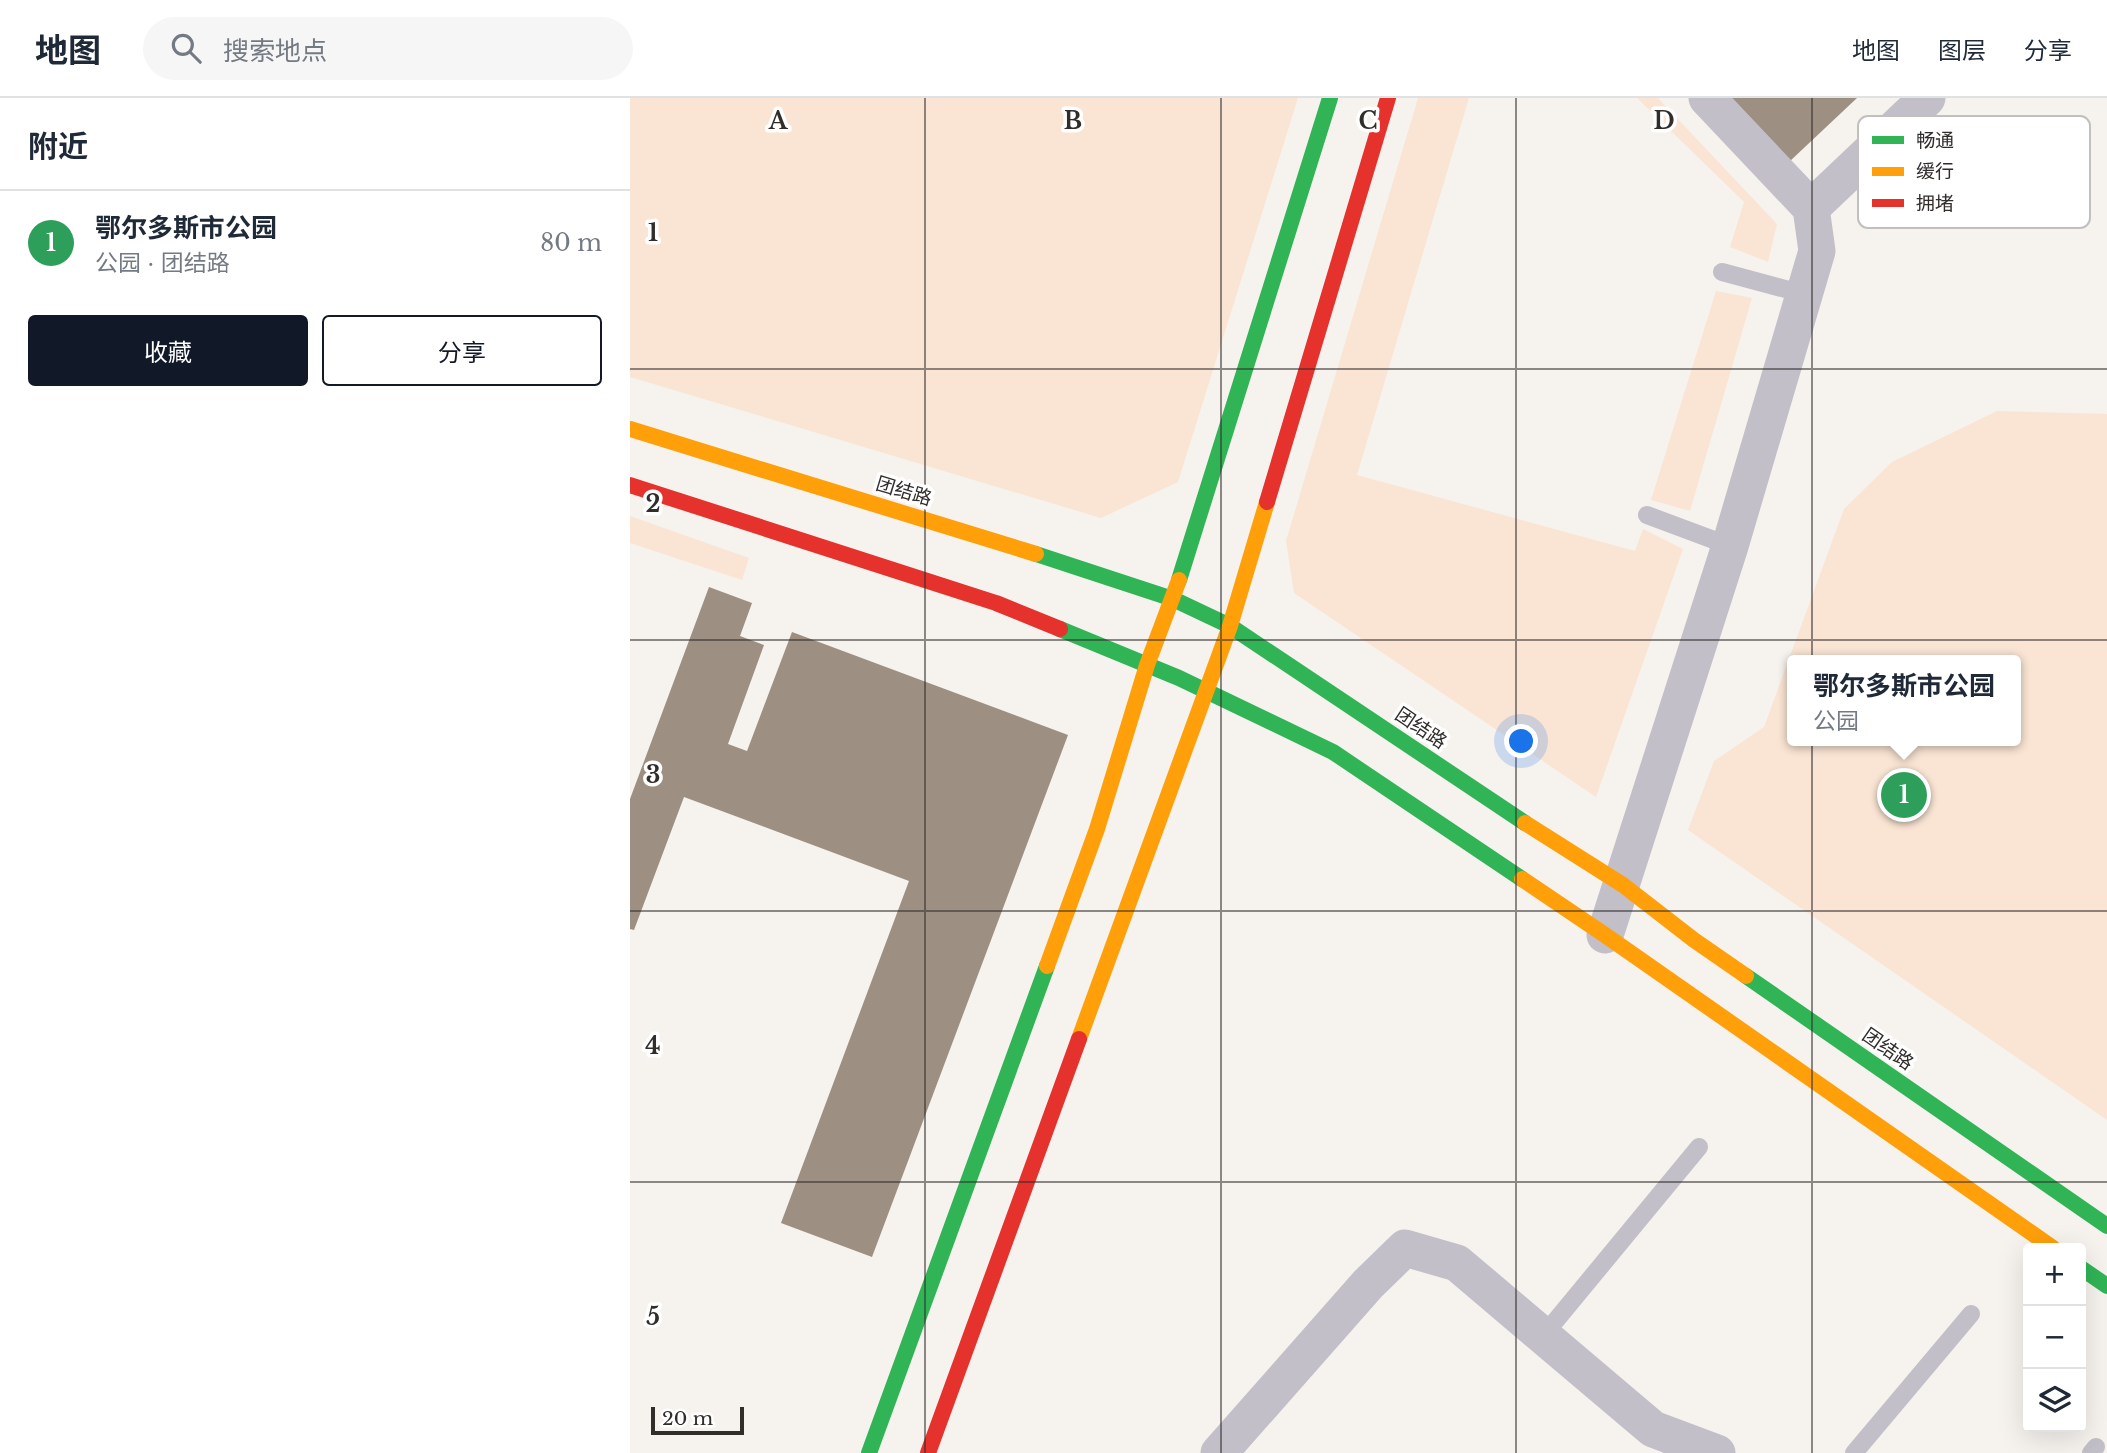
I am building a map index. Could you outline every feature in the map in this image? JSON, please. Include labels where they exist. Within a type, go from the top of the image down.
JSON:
[{"type":"street","points":[[869,1453],[1097,829],[1147,665],[1173,599],[1330,98]]},
{"type":"street","points":[[928,1453],[1230,626],[1388,98]]},
{"type":"street","points":[[1605,935],[1730,546],[1817,251],[1811,208],[1707,98]]},
{"type":"street","points":[[1908,116],[1927,98]]},
{"type":"street","points":[[1811,208],[1858,163]]},
{"type":"street","name":"团结路","points":[[630,429],[1055,559],[1173,599],[1230,626],[1516,817],[1623,885],[1694,940],[2107,1226]]},
{"type":"street","points":[[630,485],[996,603],[1207,691],[1333,752],[1605,935],[2046,1243]]},
{"type":"street","points":[[1219,1453],[1368,1284],[1405,1248],[1457,1263],[1653,1429],[1717,1453]]},
{"type":"street","points":[[2086,1271],[2107,1286]]},
{"type":"lane","points":[[1722,272],[1804,294]]},
{"type":"lane","points":[[1647,515],[1730,546]]},
{"type":"lane","points":[[1543,1336],[1699,1147]]},
{"type":"lane","points":[[1854,1453],[1971,1314]]},
{"type":"shaded area","points":[[630,98],[1298,98],[1178,482],[1101,518],[630,377]]},
{"type":"shaded area","points":[[1418,98],[1469,98],[1357,475],[1635,551],[1643,529],[1683,549],[1596,797],[1294,593],[1286,541]]},
{"type":"shaded area","points":[[1637,98],[1658,98],[1777,224],[1768,262],[1730,247],[1744,202]]},
{"type":"shaded area","points":[[1716,291],[1752,298],[1690,511],[1651,500]]},
{"type":"shaded area","points":[[1997,411],[2107,414],[2107,1120],[1688,830],[1714,761],[1764,727],[1787,664],[1787,746],[2021,746],[2021,655],[1790,655],[1844,509],[1892,462]]},
{"type":"shaded area","points":[[630,516],[749,558],[742,580],[630,543]]},
{"type":"building","points":[[1729,98],[1857,98],[1789,162]]},
{"type":"building","points":[[709,587],[752,603],[740,636],[764,645],[728,744],[747,751],[792,632],[1068,735],[872,1257],[781,1223],[909,881],[684,797],[634,930],[630,929],[630,799]]},
{"type":"traffic: fast","points":[[1179,580],[1330,98]]},
{"type":"traffic: fast","points":[[1036,554],[1173,599],[1230,626],[1525,823]]},
{"type":"traffic: fast","points":[[1060,629],[1179,678],[1333,752],[1522,879]]},
{"type":"traffic: fast","points":[[869,1453],[1047,966]]},
{"type":"traffic: fast","points":[[1746,976],[2107,1226]]},
{"type":"traffic: fast","points":[[2086,1271],[2107,1286]]},
{"type":"traffic: slow","points":[[630,429],[1036,554]]},
{"type":"traffic: slow","points":[[1079,1039],[1230,626],[1267,502]]},
{"type":"traffic: slow","points":[[1047,966],[1097,829],[1147,665],[1179,580]]},
{"type":"traffic: slow","points":[[1525,823],[1623,885],[1746,976]]},
{"type":"traffic: slow","points":[[1522,879],[2046,1243]]},
{"type":"traffic: jam","points":[[1267,502],[1388,98]]},
{"type":"traffic: jam","points":[[630,485],[996,603],[1060,629]]},
{"type":"traffic: jam","points":[[928,1453],[1079,1039]]},
{"type":"place","name":"鄂尔多斯市公园","points":[[1904,795]]}]
